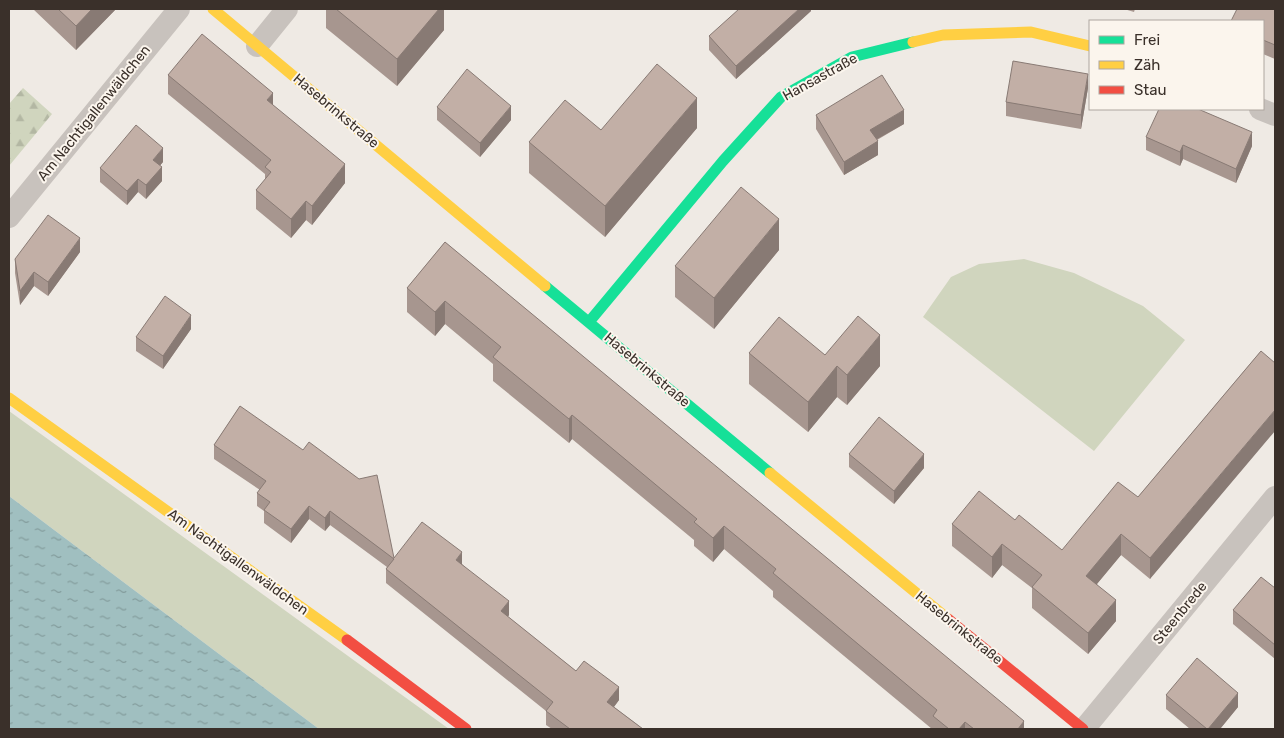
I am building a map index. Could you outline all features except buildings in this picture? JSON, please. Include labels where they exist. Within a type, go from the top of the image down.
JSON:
[{"type":"street","name":"Am Nachtigallenwäldchen","points":[[9,217],[180,9]]},
{"type":"street","name":"Hasebrinkstraße","points":[[213,9],[796,495],[1084,729]]},
{"type":"street","points":[[257,46],[287,9]]},
{"type":"street","name":"Hansastraße","points":[[589,322],[723,162],[781,97],[852,57],[943,35],[1031,32],[1089,46]]},
{"type":"street","points":[[1262,110],[1275,115]]},
{"type":"street","name":"Am Nachtigallenwäldchen","points":[[9,398],[341,636],[466,729]]},
{"type":"street","name":"Steenbrede","points":[[1084,729],[1275,497]]},
{"type":"green space","points":[[23,88],[52,114],[9,166],[9,104]]},
{"type":"green space","points":[[1024,259],[1074,273],[1143,306],[1185,340],[1094,451],[923,317],[951,277],[979,264]]},
{"type":"green space","points":[[9,411],[449,729],[319,729],[9,496]]},
{"type":"water","points":[[9,496],[319,729],[9,729]]},
{"type":"traffic: fast","points":[[589,322],[723,161],[781,97],[852,57],[913,42]]},
{"type":"traffic: fast","points":[[545,286],[770,473]]},
{"type":"traffic: slow","points":[[213,9],[545,286]]},
{"type":"traffic: slow","points":[[913,42],[943,35],[1031,32],[1089,46]]},
{"type":"traffic: slow","points":[[9,398],[347,640]]},
{"type":"traffic: slow","points":[[770,473],[948,619]]},
{"type":"traffic: jam","points":[[948,619],[1083,729]]},
{"type":"traffic: jam","points":[[347,640],[466,729]]}]
